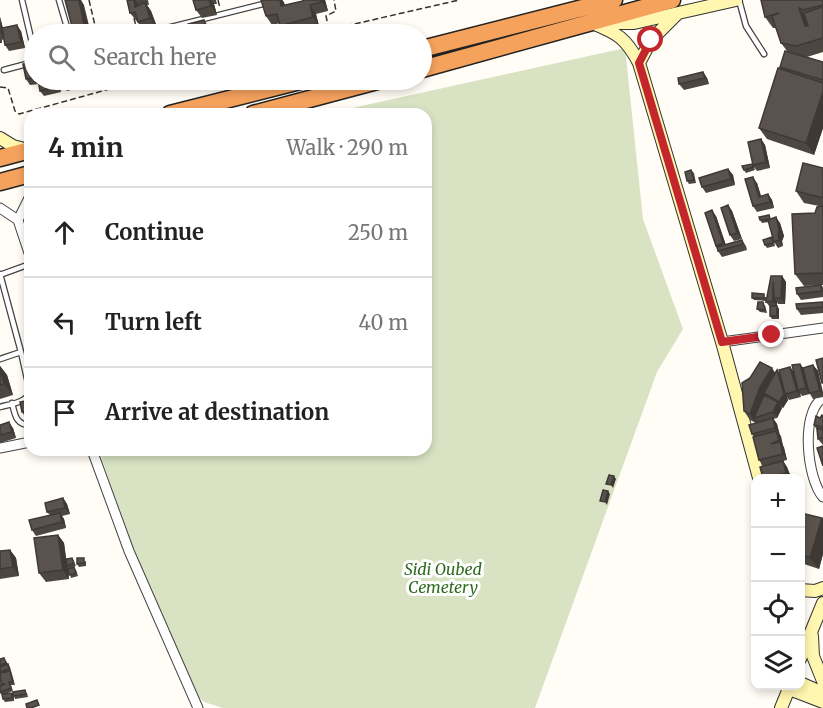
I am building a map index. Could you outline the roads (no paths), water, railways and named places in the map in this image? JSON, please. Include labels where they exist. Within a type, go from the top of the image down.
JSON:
[{"type":"highway","points":[[432,46],[614,0]]},
{"type":"highway","points":[[432,66],[592,23],[675,6]]},
{"type":"highway","points":[[194,108],[265,90]]},
{"type":"highway","points":[[276,108],[343,90]]},
{"type":"highway","points":[[0,158],[24,151]]},
{"type":"highway","points":[[0,182],[24,176]]},
{"type":"main road","points":[[576,10],[591,0]]},
{"type":"main road","points":[[639,63],[651,40],[675,6],[737,0]]},
{"type":"main road","points":[[592,23],[626,40],[639,63],[722,342],[758,474]]},
{"type":"main road","points":[[0,138],[24,149]]},
{"type":"main road","points":[[805,591],[823,588]]},
{"type":"main road","points":[[805,648],[823,603]]},
{"type":"main road","points":[[813,627],[813,656],[823,681]]},
{"type":"main road","points":[[805,689],[823,693]]},
{"type":"main road","points":[[781,708],[791,690]]},
{"type":"main road","points":[[800,690],[823,702]]},
{"type":"street","points":[[0,208],[18,220],[24,238]]},
{"type":"street","points":[[18,220],[24,208]]},
{"type":"street","points":[[722,342],[823,328]]},
{"type":"street","points":[[823,398],[813,411],[809,438],[811,468],[817,489],[823,497]]},
{"type":"street","points":[[0,448],[24,443]]},
{"type":"street","points":[[94,456],[129,551],[198,708]]},
{"type":"lane","points":[[22,0],[28,24]]},
{"type":"lane","points":[[59,0],[66,24]]},
{"type":"lane","points":[[184,24],[279,0]]},
{"type":"lane","points":[[737,0],[746,26],[764,54]]},
{"type":"lane","points":[[3,70],[24,65]]},
{"type":"lane","points":[[24,266],[0,275],[24,365]]},
{"type":"lane","points":[[0,359],[21,352]]},
{"type":"lane","points":[[0,407],[24,400]]},
{"type":"lane","points":[[12,403],[15,418],[24,423]]},
{"type":"park label","name":"Sidi Oubed Cemetery","points":[[443,578]]}]
